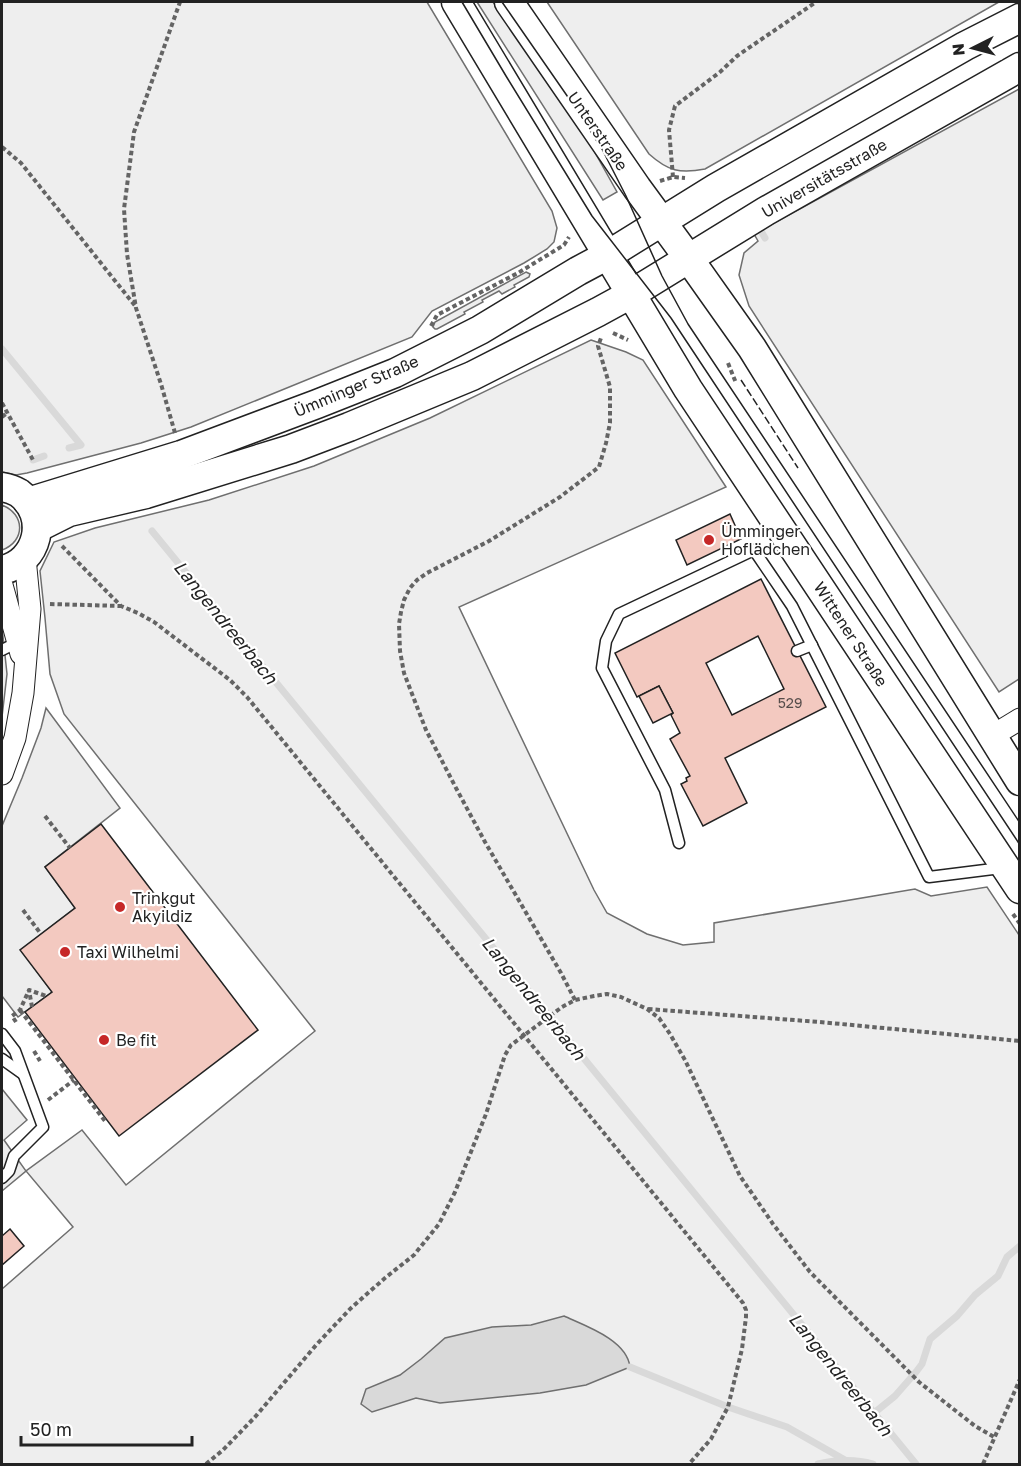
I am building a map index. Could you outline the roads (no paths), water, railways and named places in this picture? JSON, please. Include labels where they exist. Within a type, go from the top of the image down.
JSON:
[{"type":"main road","points":[[456,2],[608,255]]},
{"type":"main road","name":"Unterstraße","points":[[509,2],[689,259]]},
{"type":"main road","points":[[662,222],[716,188],[966,46],[1020,18]]},
{"type":"main road","name":"Universitätsstraße","points":[[631,294],[841,168],[1020,67]]},
{"type":"main road","name":"Ümminger Straße","points":[[33,515],[395,372],[480,330],[662,222]]},
{"type":"main road","name":"Wittener Straße","points":[[608,255],[688,389],[1012,878]]},
{"type":"main road","points":[[689,259],[752,348],[1020,781]]},
{"type":"main road","name":"Ümminger Straße","points":[[33,515],[69,512],[146,494],[249,463],[360,423],[472,376],[631,294]]},
{"type":"main road","points":[[2,487],[20,494],[33,515],[36,538],[32,550],[14,564]]},
{"type":"street","points":[[14,564],[30,609],[16,643]]},
{"type":"street","points":[[2,585],[16,643],[25,669],[19,720],[2,774]]},
{"type":"street","points":[[992,736],[1020,719]]},
{"type":"lane","points":[[679,843],[665,790],[602,668],[606,641],[619,614],[754,550],[792,606],[929,877],[1012,878]]},
{"type":"lane","points":[[797,651],[812,645]]},
{"type":"lane","points":[[2,1034],[15,1052],[43,1127],[14,1156],[9,1172],[2,1178]]},
{"type":"lane","points":[[2,1059],[23,1074]]},
{"type":"waterway","points":[[757,224],[765,238]]},
{"type":"waterway","name":"Langendreerbach","points":[[2,349],[81,445],[69,448]]},
{"type":"waterway","points":[[33,460],[44,456]]},
{"type":"waterway","name":"Langendreerbach","points":[[152,531],[916,1464]]},
{"type":"waterway","points":[[874,1413],[895,1396],[916,1372],[922,1364],[930,1339],[998,1276],[1007,1257],[1020,1246]]},
{"type":"waterway","points":[[630,1367],[728,1407],[787,1427],[845,1460]]},
{"type":"waterway","points":[[818,1464],[846,1461],[873,1464]]},
{"type":"tram line","points":[[462,2],[592,216],[671,318],[1020,845]]},
{"type":"tram line","points":[[502,2],[602,149],[662,276],[688,324],[1020,823]]},
{"type":"place","name":"Ümminger Hoflädchen","points":[[709,540]]},
{"type":"place","name":"Trinkgut Akyildiz","points":[[120,907]]},
{"type":"place","name":"Taxi Wilhelmi","points":[[65,952]]},
{"type":"place","name":"Be fit","points":[[104,1040]]}]
